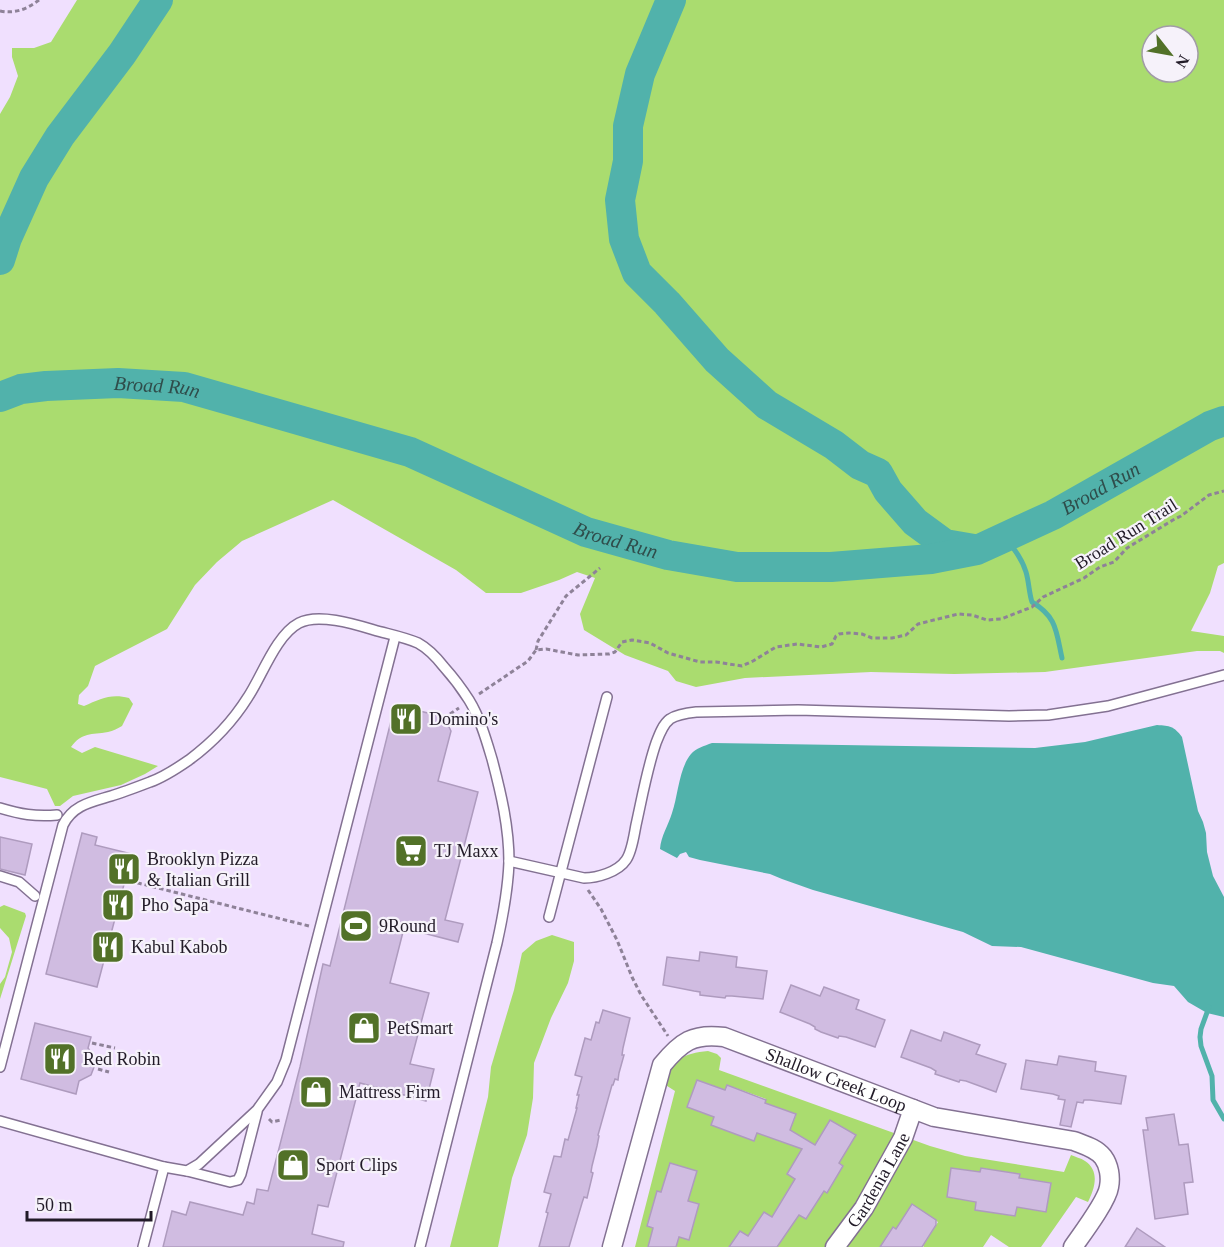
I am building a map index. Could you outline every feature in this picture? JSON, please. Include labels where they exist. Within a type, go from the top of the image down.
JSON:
[{"type":"street","name":"Shallow Creek Loop","points":[[676,1048],[692,1038],[709,1035],[724,1037],[934,1117],[1074,1141],[1091,1148],[1102,1156],[1109,1168],[1109,1189],[1073,1247]]},
{"type":"street","points":[[612,1247],[659,1074],[662,1065],[676,1048]]},
{"type":"street","name":"Gardenia Lane","points":[[835,1247],[869,1198],[903,1138],[913,1109]]},
{"type":"lane","points":[[0,1067],[66,818],[76,808],[86,803],[164,776],[193,757],[239,710],[285,634],[299,623],[322,619],[347,622],[418,643],[433,654],[449,672],[470,700],[481,725],[506,818],[509,861],[506,901],[497,943],[420,1247]]},
{"type":"lane","points":[[187,1170],[199,1164],[257,1110],[277,1082],[286,1060],[395,637]]},
{"type":"lane","points":[[509,861],[590,878],[619,867],[626,860],[633,841],[659,734],[668,720],[681,714],[798,710],[1048,715],[1108,706],[1224,675]]},
{"type":"lane","points":[[549,917],[607,697]]},
{"type":"lane","points":[[0,808],[41,817],[57,815]]},
{"type":"lane","points":[[0,876],[19,882],[35,896]]},
{"type":"lane","points":[[0,1121],[164,1167],[187,1170],[231,1182],[238,1180],[241,1174],[257,1110]]},
{"type":"lane","points":[[143,1247],[164,1167]]},
{"type":"path","points":[[0,11],[14,12],[30,7],[39,0]]},
{"type":"path","name":"Broad Run Trail","points":[[536,650],[546,649],[578,655],[609,654],[615,652],[622,642],[632,640],[650,643],[680,657],[700,662],[742,666],[776,647],[797,644],[827,646],[832,644],[839,634],[862,634],[872,638],[899,637],[906,636],[918,624],[958,615],[1001,619],[1032,607],[1043,597],[1114,562],[1127,548],[1181,516],[1209,495],[1224,491]]},
{"type":"path","points":[[482,692],[528,661],[566,596],[600,568]]},
{"type":"path","points":[[577,877],[601,909],[641,995],[676,1048]]},
{"type":"path","points":[[130,881],[320,929]]},
{"type":"path","points":[[92,1043],[115,1048]]},
{"type":"path","points":[[98,1069],[109,1072]]},
{"type":"path","points":[[267,1118],[272,1122],[280,1120]]},
{"type":"green space","points":[[77,0],[1224,0],[1224,563],[1218,566],[1210,593],[1191,631],[1224,636],[1224,653],[1197,651],[1045,672],[954,674],[871,672],[745,678],[696,687],[676,681],[668,671],[625,655],[584,630],[580,614],[595,578],[577,572],[521,593],[486,593],[456,570],[333,500],[242,541],[195,585],[167,629],[95,666],[88,686],[79,695],[78,704],[84,706],[117,696],[129,698],[133,704],[122,726],[110,732],[83,736],[71,747],[82,753],[95,747],[158,766],[121,785],[73,796],[60,806],[55,806],[47,789],[0,777],[0,114],[18,76],[12,57],[12,48],[34,48],[51,42]]},
{"type":"green space","points":[[4,905],[25,913],[26,916],[0,999],[0,984],[5,977],[12,952],[9,938],[0,928],[0,907]]},
{"type":"green space","points":[[552,935],[574,942],[574,961],[568,983],[551,1018],[534,1063],[533,1098],[527,1135],[512,1178],[498,1247],[450,1247],[488,1097],[491,1067],[514,990],[522,953],[536,941]]},
{"type":"green space","points":[[708,1051],[721,1058],[719,1070],[930,1146],[965,1156],[1064,1172],[1071,1155],[1082,1159],[1093,1170],[1095,1180],[1093,1191],[1088,1202],[1076,1197],[1041,1247],[1009,1247],[991,1235],[983,1247],[924,1247],[938,1222],[912,1205],[896,1229],[893,1228],[880,1247],[777,1247],[789,1229],[764,1212],[748,1236],[729,1247],[676,1247],[679,1237],[689,1240],[699,1204],[688,1201],[697,1171],[661,1192],[657,1191],[647,1225],[653,1228],[648,1247],[635,1247],[675,1091],[664,1084],[670,1069],[679,1059]],"holes":[[[697,1080],[725,1090],[727,1085],[766,1099],[765,1103],[796,1115],[785,1143],[687,1107]],[[807,1141],[843,1166],[806,1219],[780,1203],[795,1179]],[[951,1168],[980,1172],[981,1168],[1019,1174],[1019,1178],[1051,1183],[1046,1212],[1017,1207],[1015,1216],[975,1210],[976,1202],[947,1197]]]},
{"type":"shaded area","points":[[1157,725],[1171,727],[1182,737],[1198,811],[1206,833],[1207,852],[1213,876],[1224,897],[1224,1017],[1207,1013],[1188,1002],[1174,986],[1153,983],[1021,947],[992,946],[963,932],[813,890],[770,874],[700,860],[689,857],[686,852],[677,858],[660,849],[687,760],[695,750],[712,743],[1035,748],[1085,742]]},
{"type":"building","points":[[395,705],[444,717],[451,731],[438,781],[478,792],[445,920],[463,924],[458,942],[404,928],[390,983],[429,993],[410,1064],[434,1069],[426,1101],[360,1083],[328,1207],[318,1205],[312,1234],[344,1242],[343,1247],[163,1247],[172,1211],[186,1215],[190,1202],[243,1215],[247,1202],[254,1204],[257,1189],[268,1191],[300,1067],[323,964],[330,966]]},
{"type":"building","points":[[82,833],[97,837],[95,845],[132,854],[97,987],[46,974]]},
{"type":"building","points":[[0,837],[32,844],[25,875],[0,869]]},
{"type":"building","points":[[700,952],[737,957],[736,967],[767,971],[763,999],[700,995],[700,992],[663,985],[667,957],[699,961]]},
{"type":"building","points":[[791,985],[820,996],[824,987],[859,1000],[856,1009],[885,1020],[875,1047],[846,1037],[839,1036],[838,1038],[821,1032],[810,1024],[780,1012]]},
{"type":"building","points":[[603,1010],[630,1018],[618,1080],[615,1079],[612,1085],[598,1135],[587,1198],[584,1197],[569,1247],[539,1247],[551,1194],[544,1192],[554,1156],[561,1157],[577,1108],[579,1095],[577,1095],[582,1077],[575,1075],[585,1038],[591,1040],[596,1022],[599,1023]]},
{"type":"building","name":"Red Robin","points":[[35,1023],[91,1037],[88,1048],[94,1057],[94,1067],[91,1075],[79,1081],[76,1094],[21,1079]]},
{"type":"building","points":[[911,1030],[941,1041],[944,1032],[980,1045],[976,1054],[1006,1064],[996,1092],[966,1081],[960,1080],[959,1082],[935,1074],[936,1071],[931,1068],[901,1057]]},
{"type":"building","points":[[1059,1056],[1096,1062],[1095,1071],[1126,1076],[1121,1104],[1090,1100],[1084,1100],[1083,1103],[1077,1102],[1071,1127],[1060,1125],[1065,1100],[1058,1099],[1059,1096],[1053,1094],[1021,1089],[1026,1060],[1057,1065]]},
{"type":"building","points":[[697,1080],[725,1090],[727,1085],[766,1100],[765,1103],[796,1114],[790,1130],[815,1145],[830,1120],[856,1135],[839,1163],[843,1166],[827,1193],[824,1191],[806,1219],[799,1215],[777,1247],[729,1247],[740,1231],[748,1236],[764,1212],[772,1217],[795,1179],[787,1174],[802,1149],[757,1133],[754,1141],[711,1125],[714,1117],[687,1107]]},
{"type":"building","points":[[1174,1114],[1179,1145],[1188,1144],[1193,1182],[1184,1183],[1188,1214],[1155,1219],[1143,1130],[1148,1130],[1146,1118]]},
{"type":"building","points":[[670,1163],[697,1171],[688,1201],[699,1204],[689,1240],[679,1237],[676,1247],[648,1247],[653,1228],[647,1226],[657,1191],[661,1192]]},
{"type":"building","points":[[951,1168],[980,1172],[981,1168],[1020,1174],[1019,1178],[1051,1183],[1046,1212],[1017,1207],[1015,1216],[975,1210],[976,1202],[947,1197]]},
{"type":"building","points":[[912,1204],[936,1220],[936,1225],[922,1247],[880,1247],[893,1227],[896,1229]]},
{"type":"building","points":[[1137,1228],[1165,1247],[1125,1247]]},
{"type":"waterway","points":[[0,260],[7,238],[34,178],[60,136],[122,54],[158,0]]},
{"type":"waterway","points":[[671,0],[640,74],[628,126],[628,161],[620,200],[624,239],[637,273],[717,360],[767,405],[834,445],[860,465],[878,473],[888,491],[915,522],[945,544],[974,549]]},
{"type":"waterway","name":"Broad Run","points":[[0,397],[21,389],[46,386],[118,383],[184,387],[410,452],[586,532],[668,555],[737,567],[831,567],[931,559],[977,550],[1053,515],[1210,426],[1224,421]]},
{"type":"waterway","points":[[1005,538],[1024,567],[1032,602],[1046,613],[1054,625],[1062,658]]},
{"type":"waterway","points":[[1209,1007],[1201,1029],[1201,1046],[1212,1076],[1213,1100],[1224,1119]]},
{"type":"place","name":"Domino's","points":[[406,719]]},
{"type":"place","name":"TJ Maxx","points":[[411,851]]},
{"type":"place","name":"Brooklyn Pizza & Italian Grill","points":[[124,869]]},
{"type":"place","name":"Pho Sapa","points":[[118,905]]},
{"type":"place","name":"9Round","points":[[356,926]]},
{"type":"place","name":"Kabul Kabob","points":[[108,947]]},
{"type":"place","name":"PetSmart","points":[[364,1028]]},
{"type":"place","name":"Red Robin","points":[[60,1059]]},
{"type":"place","name":"Mattress Firm","points":[[316,1092]]},
{"type":"place","name":"Sport Clips","points":[[293,1165]]}]
